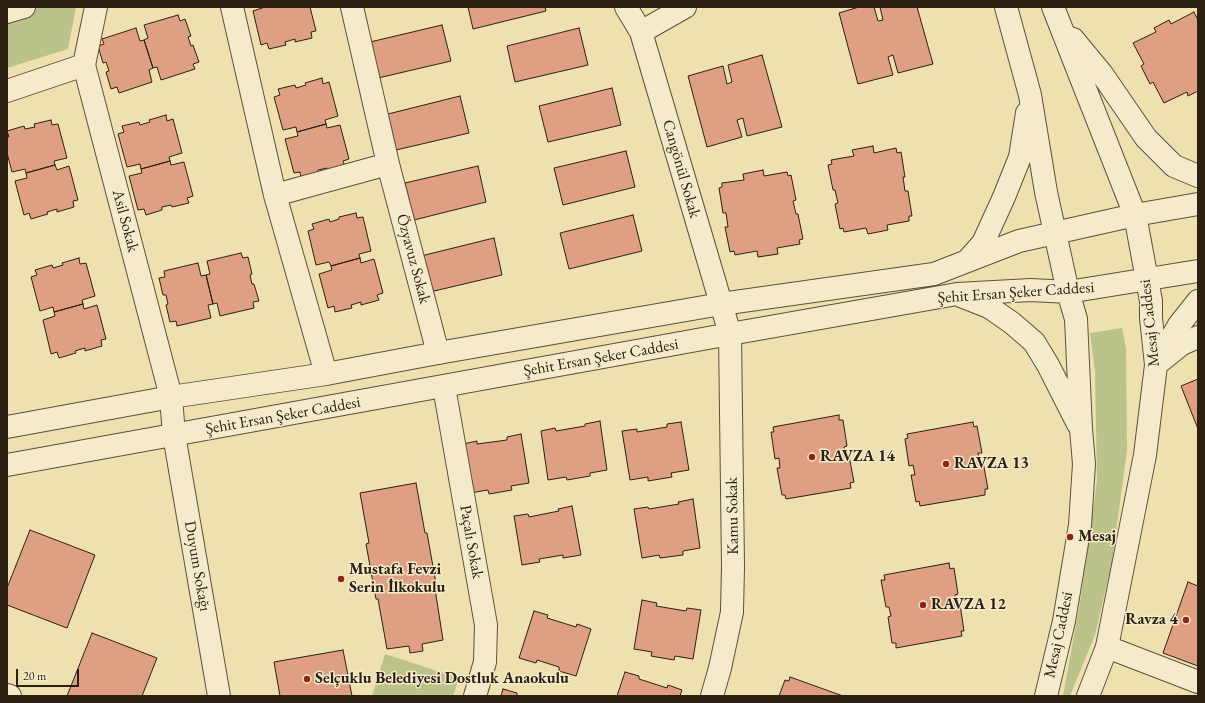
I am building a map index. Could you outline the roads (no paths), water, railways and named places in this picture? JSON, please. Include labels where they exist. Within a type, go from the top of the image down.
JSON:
[{"type":"street","points":[[7,12],[24,7]]},
{"type":"street","name":"Asil Sokak","points":[[96,7],[84,66],[171,397],[174,435]]},
{"type":"street","name":"Şehit Ersan Şeker Caddesi","points":[[232,7],[275,195],[326,374]]},
{"type":"street","name":"Özyavuz Sokak","points":[[352,7],[361,53],[388,164],[438,353]]},
{"type":"street","name":"Cangönül Sokak","points":[[626,7],[641,32],[730,334]]},
{"type":"street","points":[[641,32],[685,7]]},
{"type":"street","name":"Mesaj Caddesi","points":[[1006,7],[1030,95],[1055,233],[1068,292],[1076,319],[1084,464],[1080,526],[1064,621],[1046,696]]},
{"type":"street","points":[[1055,13],[1102,74],[1146,138],[1174,166],[1198,176]]},
{"type":"street","name":"Mesaj Caddesi","points":[[1055,13],[1135,216],[1150,301],[1156,365],[1145,455],[1107,647],[1088,696]]},
{"type":"street","points":[[7,91],[84,66]]},
{"type":"street","points":[[967,262],[983,243],[1004,198],[1020,158],[1030,95]]},
{"type":"street","points":[[275,195],[388,164]]},
{"type":"street","name":"Şehit Ersan Şeker Caddesi","points":[[7,426],[171,397],[326,374],[722,304],[934,274],[1019,241],[1198,204]]},
{"type":"street","name":"Şehit Ersan Şeker Caddesi","points":[[7,465],[957,294],[1031,290],[1068,292],[1198,271]]},
{"type":"street","points":[[957,294],[989,307],[1012,323],[1034,342],[1048,365],[1081,429]]},
{"type":"street","points":[[1156,365],[1179,325],[1198,301]]},
{"type":"street","name":"Kamu Sokak","points":[[712,696],[720,668],[732,612],[733,566],[730,334]]},
{"type":"street","points":[[1156,365],[1182,344],[1198,337]]},
{"type":"street","name":"Paçalı Sokak","points":[[444,387],[486,625],[485,662],[475,696]]},
{"type":"street","name":"Duyum Sokağı","points":[[174,435],[219,696]]},
{"type":"street","points":[[1107,647],[1198,682]]},
{"type":"place","name":"RAVZA 14","points":[[812,457]]},
{"type":"place","name":"RAVZA 13","points":[[946,464]]},
{"type":"place","name":"Mesaj","points":[[1070,537]]},
{"type":"place","name":"Mustafa Fevzi Serin İlkokulu","points":[[341,579]]},
{"type":"place","name":"RAVZA 12","points":[[923,605]]},
{"type":"place","name":"Ravza 4","points":[[1186,620]]},
{"type":"place","name":"Selçuklu Belediyesi Dostluk Anaokulu","points":[[307,679]]}]
